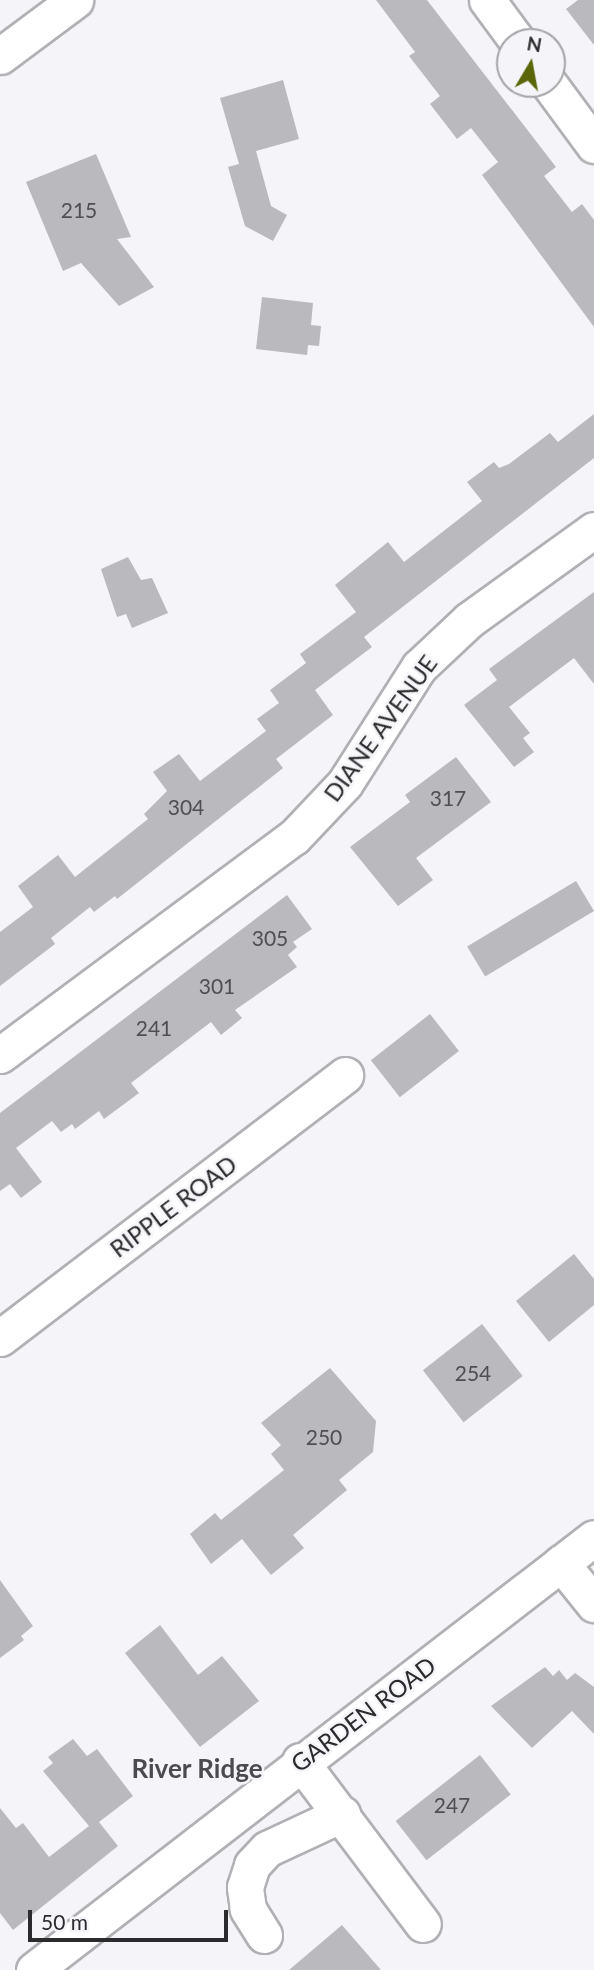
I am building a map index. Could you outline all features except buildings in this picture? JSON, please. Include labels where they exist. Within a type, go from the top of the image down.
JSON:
[{"type":"street","points":[[0,55],[75,0]]},
{"type":"street","points":[[487,0],[508,28]]},
{"type":"street","points":[[559,98],[594,145]]},
{"type":"street","name":"DIANE AVENUE","points":[[0,1055],[294,837],[345,783],[419,667],[469,620],[594,530]]},
{"type":"street","name":"RIPPLE ROAD","points":[[0,1338],[345,1075]]},
{"type":"street","name":"GARDEN ROAD","points":[[34,1970],[300,1761],[594,1538]]},
{"type":"street","points":[[561,1563],[594,1604]]},
{"type":"street","points":[[300,1761],[423,1924]]},
{"type":"street","points":[[264,1936],[248,1909],[245,1887],[252,1865],[267,1849],[342,1814]]},
{"type":"district","name":"River Ridge","points":[[197,1769]]}]
